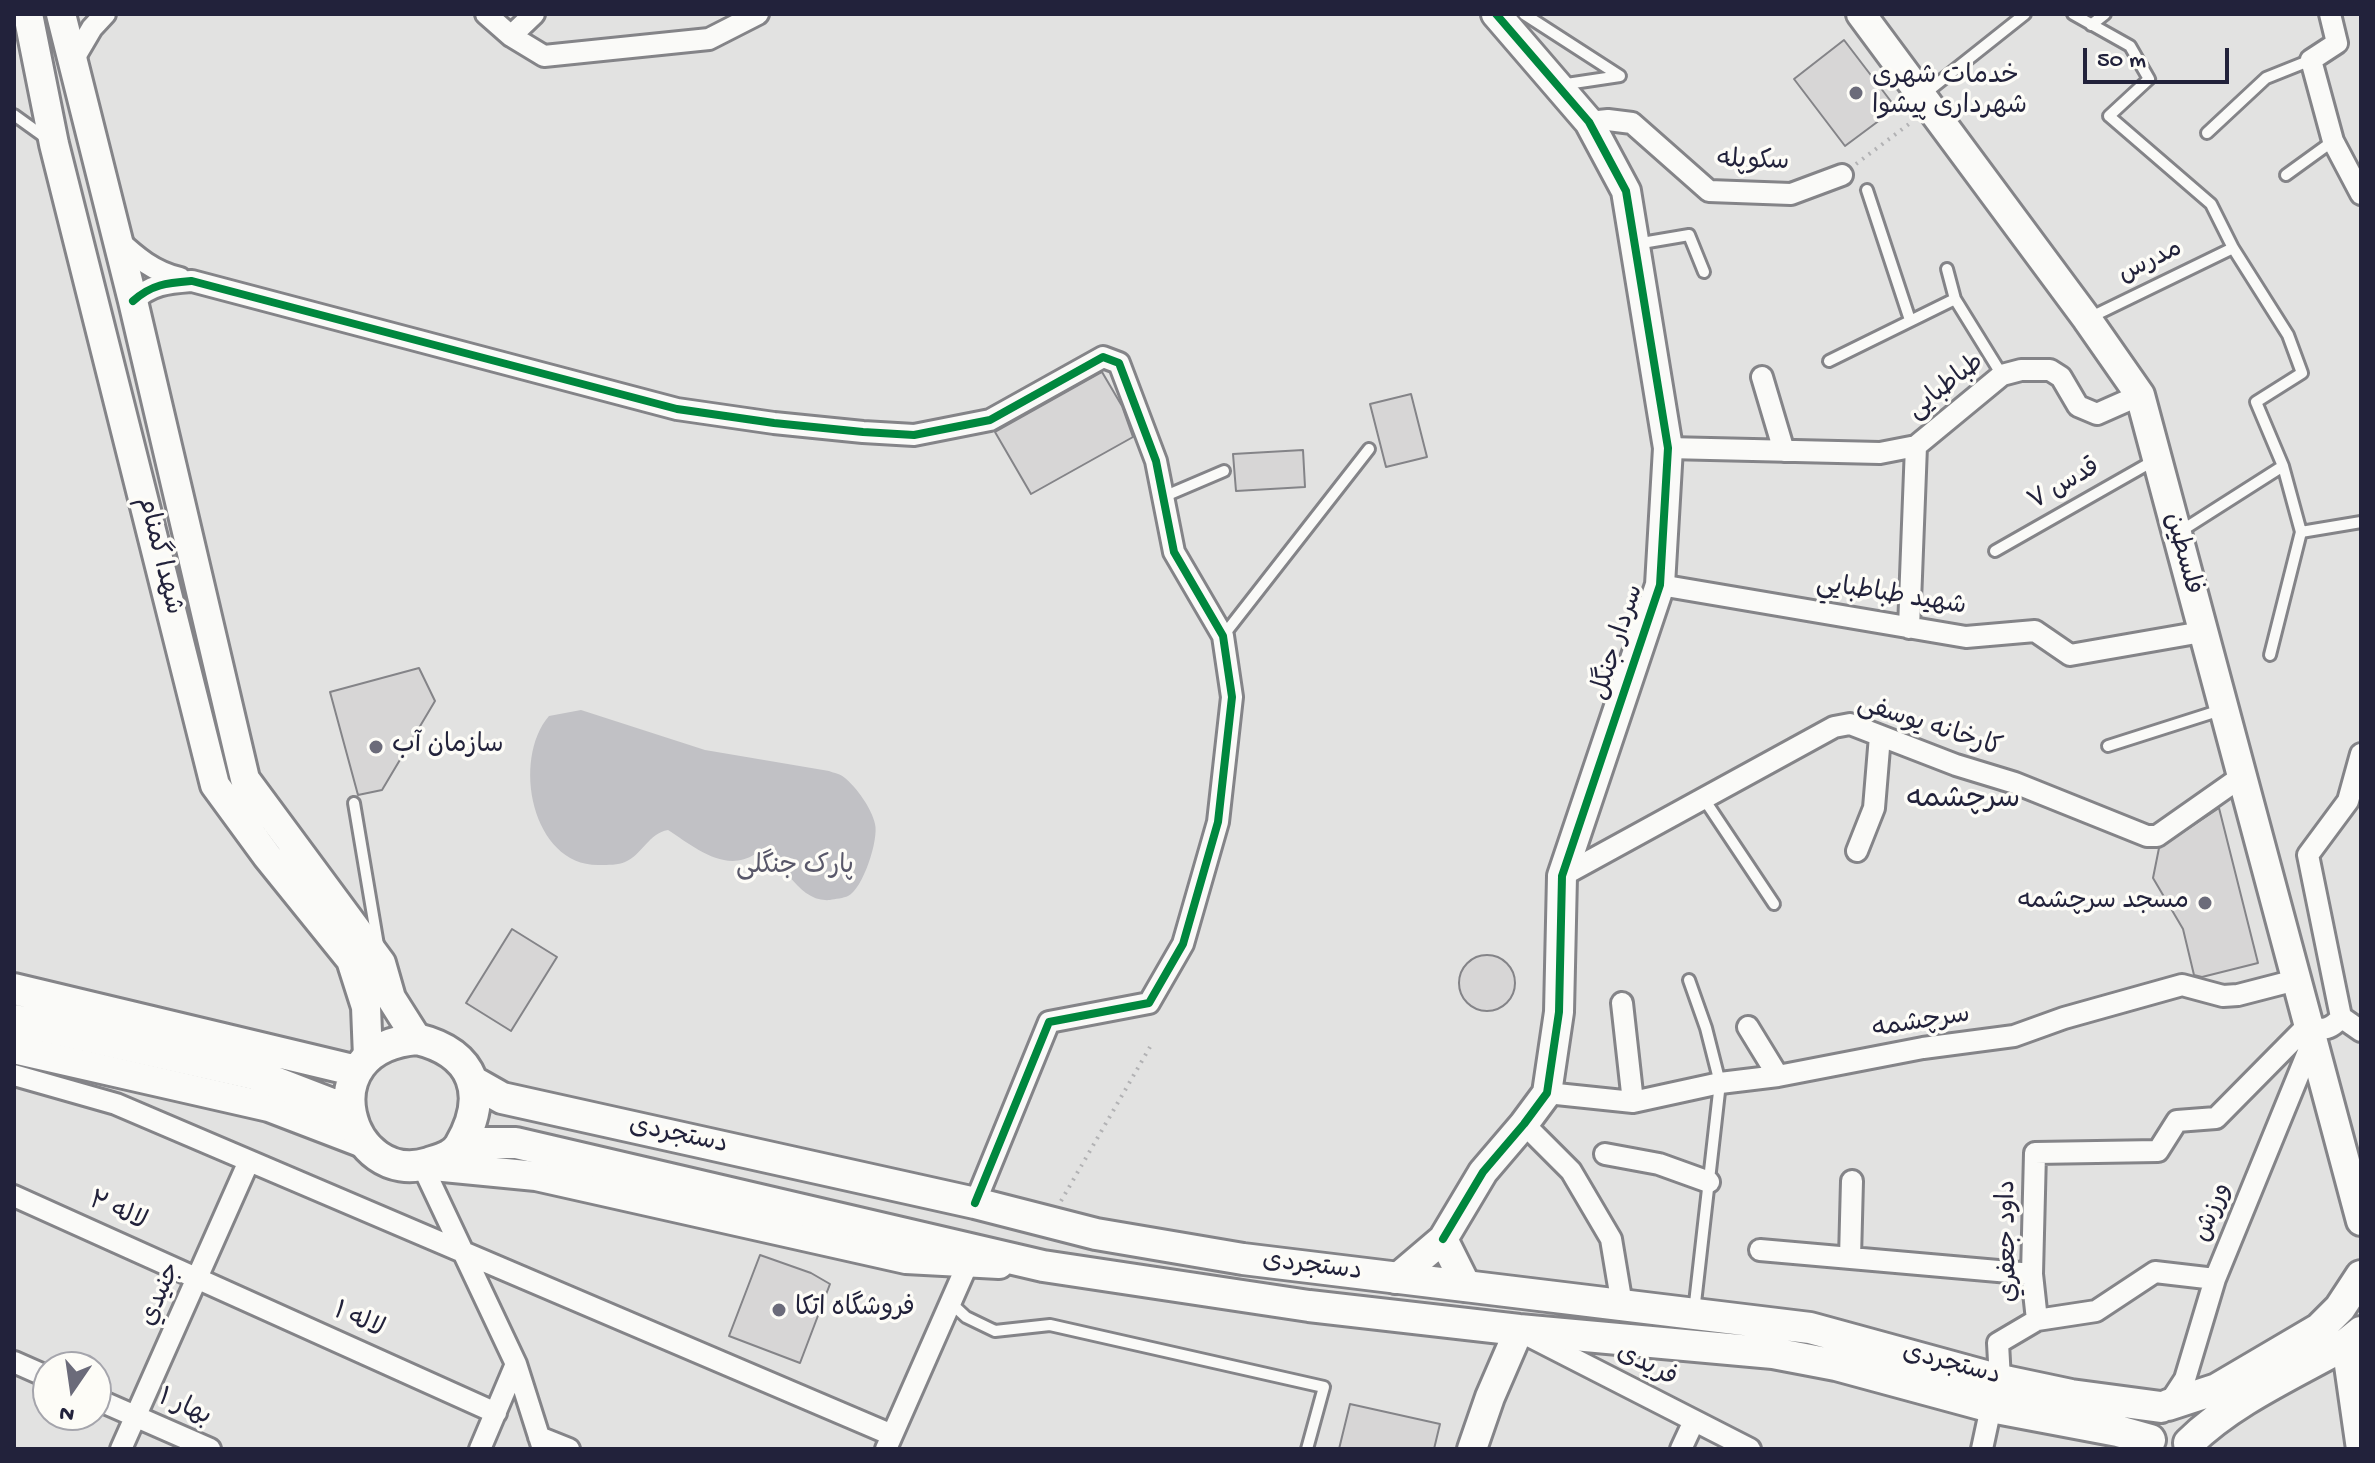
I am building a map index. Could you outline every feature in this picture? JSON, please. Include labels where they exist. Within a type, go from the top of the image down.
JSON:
[{"type":"main road","points":[[14,989],[362,1064]]},
{"type":"main road","points":[[14,1020],[254,1074],[350,1111]]},
{"type":"main road","points":[[417,1039],[451,1052],[463,1065],[472,1081],[475,1111],[471,1126],[456,1151],[422,1165],[400,1165],[380,1157],[363,1143],[352,1124],[351,1086],[362,1064],[390,1044],[417,1039]]},
{"type":"main road","name":"دستجردی","points":[[472,1081],[502,1098],[975,1203],[1096,1234],[1243,1259],[1810,1328],[1995,1394],[2171,1447]]},
{"type":"main road","name":"دستجردی","points":[[456,1151],[485,1143],[516,1143],[1043,1266],[1309,1306],[1519,1330],[1773,1353],[1995,1394],[2071,1395],[2165,1406],[2217,1389],[2319,1329],[2340,1308],[2361,1276]]},
{"type":"main road","points":[[2361,1276],[2361,1293]]},
{"type":"main road","points":[[2171,1447],[2353,1338]]},
{"type":"main road","points":[[2165,1406],[2176,1406],[2188,1414],[2194,1428],[2171,1447],[2148,1421],[2165,1406]]},
{"type":"street","name":"شهدا گمنام","points":[[28,14],[54,144],[215,785],[267,856],[351,960],[366,1007],[362,1064]]},
{"type":"street","name":"شهدا گمنام","points":[[61,14],[133,301],[245,779],[381,963],[391,998],[417,1039]]},
{"type":"street","points":[[72,62],[92,28],[105,14]]},
{"type":"street","points":[[486,14],[511,36],[544,56],[709,39],[758,14]]},
{"type":"street","points":[[511,36],[534,14]]},
{"type":"street","name":"سردار جنگل","points":[[1396,1279],[1443,1239],[1483,1172],[1547,1093],[1559,1012],[1562,876],[1660,585],[1668,448],[1626,191],[1589,122],[1496,14]]},
{"type":"street","name":"فلسطین","points":[[1861,14],[1921,106],[2087,319],[2140,395],[2361,1221]]},
{"type":"street","points":[[2330,14],[2337,43],[2311,60],[2333,141],[2361,194]]},
{"type":"street","name":"سکوپله","points":[[1589,122],[1608,120],[1632,123],[1709,191],[1791,194],[1842,175]]},
{"type":"street","points":[[116,238],[140,260],[164,274],[677,409],[774,423],[914,435],[990,420],[1103,357],[1119,363],[1156,461],[1174,552],[1223,636],[1232,697],[1218,822],[1183,944],[1149,1003],[1049,1022],[975,1203]]},
{"type":"street","points":[[133,301],[146,290],[162,283],[192,281]]},
{"type":"street","name":"طباطبایی","points":[[1668,448],[1880,453],[1916,446],[2002,375],[2021,370],[2050,370],[2061,377],[2078,406],[2097,414],[2140,395]]},
{"type":"street","points":[[1762,377],[1784,451]]},
{"type":"street","points":[[1909,628],[1916,446]]},
{"type":"street","name":"شهيد طباطبايي","points":[[1660,585],[1966,637],[2035,631],[2070,655],[2202,632]]},
{"type":"street","name":"کارخانه یوسفی","points":[[1562,876],[1834,727],[1850,724],[1956,765],[2015,783],[2147,836],[2157,836],[2241,777]]},
{"type":"street","points":[[1857,851],[1874,808],[1880,736]]},
{"type":"street","points":[[2361,754],[2354,807],[2308,855],[2341,1017],[2361,1031]]},
{"type":"street","name":"سرچشمه","points":[[1547,1093],[1633,1102],[1720,1083],[1778,1076],[1923,1048],[2014,1036],[2064,1018],[2182,985],[2223,996],[2296,980]]},
{"type":"street","points":[[1622,1003],[1633,1102]]},
{"type":"street","points":[[2310,1034],[2335,1025],[2341,1017],[2361,1008]]},
{"type":"street","points":[[1748,1027],[1778,1076]]},
{"type":"street","name":"داود جعفري","points":[[2037,1320],[2032,1274],[2035,1153],[2158,1151],[2177,1121],[2216,1118],[2310,1034]]},
{"type":"street","name":"ورزش","points":[[2165,1406],[2185,1379],[2215,1279],[2310,1034]]},
{"type":"street","points":[[14,1049],[269,1107],[363,1143]]},
{"type":"street","points":[[14,1075],[116,1104],[464,1253],[889,1442],[968,1263]]},
{"type":"street","points":[[1524,1124],[1571,1171],[1611,1239],[1622,1305]]},
{"type":"street","points":[[1605,1154],[1659,1164],[1709,1182]]},
{"type":"street","name":"جنيدي","points":[[121,1449],[249,1161]]},
{"type":"street","points":[[569,1449],[541,1443],[516,1364],[422,1165],[481,1168],[536,1176],[906,1259],[1043,1266]]},
{"type":"street","name":"فلسطین","points":[[2348,1169],[2361,1201]]},
{"type":"street","points":[[1850,1258],[1852,1181]]},
{"type":"street","name":"لاله ۲","points":[[14,1196],[198,1279]]},
{"type":"street","points":[[1443,1239],[1467,1287]]},
{"type":"street","points":[[1760,1250],[2032,1274]]},
{"type":"street","points":[[1982,1449],[1995,1394],[1998,1343],[2037,1320],[2096,1311],[2155,1272],[2215,1279]]},
{"type":"street","name":"لاله ۱","points":[[198,1279],[496,1413]]},
{"type":"street","points":[[1472,1449],[1519,1330]]},
{"type":"street","name":"فریدی","points":[[1519,1330],[1750,1449]]},
{"type":"street","points":[[2353,1338],[2361,1449]]},
{"type":"street","points":[[480,1449],[516,1364]]},
{"type":"street","name":"بهار ۱","points":[[112,1406],[210,1449]]},
{"type":"street","points":[[1681,1449],[1694,1421]]},
{"type":"lane","points":[[1524,14],[1620,76],[1558,85]]},
{"type":"lane","points":[[1921,106],[2025,14]]},
{"type":"lane","points":[[2073,14],[2130,46],[2149,79],[2109,116],[2211,204],[2233,248],[2288,335],[2302,373],[2256,402],[2283,466],[2301,532],[2270,655]]},
{"type":"lane","points":[[2091,25],[2105,14]]},
{"type":"lane","points":[[2207,133],[2266,78],[2311,60]]},
{"type":"lane","points":[[14,115],[54,144]]},
{"type":"lane","points":[[2286,175],[2333,141]]},
{"type":"lane","points":[[1867,190],[1910,320]]},
{"type":"lane","points":[[1634,244],[1689,235],[1704,272]]},
{"type":"lane","name":"مدرس","points":[[2087,319],[2233,248]]},
{"type":"lane","points":[[1947,269],[1955,299],[2002,375]]},
{"type":"lane","points":[[1829,361],[1955,299]]},
{"type":"lane","points":[[1223,636],[1369,449]]},
{"type":"lane","name":"قدس ۷","points":[[1995,551],[2157,459]]},
{"type":"lane","points":[[2176,535],[2283,466]]},
{"type":"lane","points":[[1163,497],[1224,471]]},
{"type":"lane","points":[[2301,532],[2361,522]]},
{"type":"lane","points":[[2108,746],[2223,709]]},
{"type":"lane","points":[[1704,799],[1774,904]]},
{"type":"lane","points":[[354,803],[381,963]]},
{"type":"lane","points":[[1689,980],[1706,1028],[1720,1083],[1694,1314]]},
{"type":"lane","points":[[950,1302],[966,1317],[995,1331],[1050,1325],[1324,1387],[1307,1449]]},
{"type":"path","points":[[1842,175],[1921,106]]},
{"type":"path","points":[[1060,1204],[1150,1047]]},
{"type":"green space","name":"پارک جنگلی","points":[[14,14],[2361,14],[2361,1449],[14,1449]]},
{"type":"shaded area","points":[[581,710],[705,750],[829,771],[843,777],[871,812],[876,831],[872,852],[854,892],[846,897],[818,899],[799,887],[765,856],[755,854],[732,861],[721,859],[699,850],[668,830],[656,835],[631,859],[613,865],[577,861],[558,849],[544,830],[535,808],[531,758],[537,735],[549,716]]},
{"type":"building","points":[[1844,40],[1896,108],[1845,146],[1794,79]]},
{"type":"building","points":[[1102,372],[1122,406],[1133,437],[1031,494],[995,432]]},
{"type":"building","points":[[1411,394],[1427,457],[1386,467],[1370,404]]},
{"type":"building","points":[[1303,450],[1305,487],[1236,491],[1233,454]]},
{"type":"building","name":"سازمان آب","points":[[419,668],[435,701],[382,790],[358,795],[330,692]]},
{"type":"building","name":"مسجد سرچشمه","points":[[2219,808],[2258,963],[2202,977],[2194,975],[2183,929],[2153,878],[2159,848]]},
{"type":"building","points":[[512,929],[557,957],[511,1031],[466,1003]]},
{"type":"building","points":[[1487,955],[1507,963],[1515,983],[1507,1003],[1487,1011],[1467,1003],[1459,983],[1467,963]]},
{"type":"building","name":"فروشگاه اتکا","points":[[760,1255],[811,1273],[830,1284],[800,1363],[729,1336]]},
{"type":"building","points":[[1350,1404],[1440,1424],[1434,1449],[1339,1449]]},
{"type":"cycle path","points":[[1443,1239],[1483,1172],[1547,1093],[1559,1012],[1562,876],[1660,585],[1668,448],[1626,191],[1589,122],[1496,14]]},
{"type":"cycle path","points":[[133,301],[160,285],[192,281],[677,409],[863,432],[914,435],[990,420],[1103,357],[1119,363],[1156,461],[1174,552],[1223,636],[1232,697],[1218,822],[1183,944],[1149,1003],[1049,1022],[975,1203]]},
{"type":"place","name":"خدمات شهری شهرداری پیشوا","points":[[1856,93]]},
{"type":"place","name":"سازمان آب","points":[[376,747]]},
{"type":"place","name":"مسجد سرچشمه","points":[[2205,903]]},
{"type":"place","name":"فروشگاه اتکا","points":[[779,1310]]},
{"type":"district","name":"سرچشمه","points":[[1963,801]]}]
